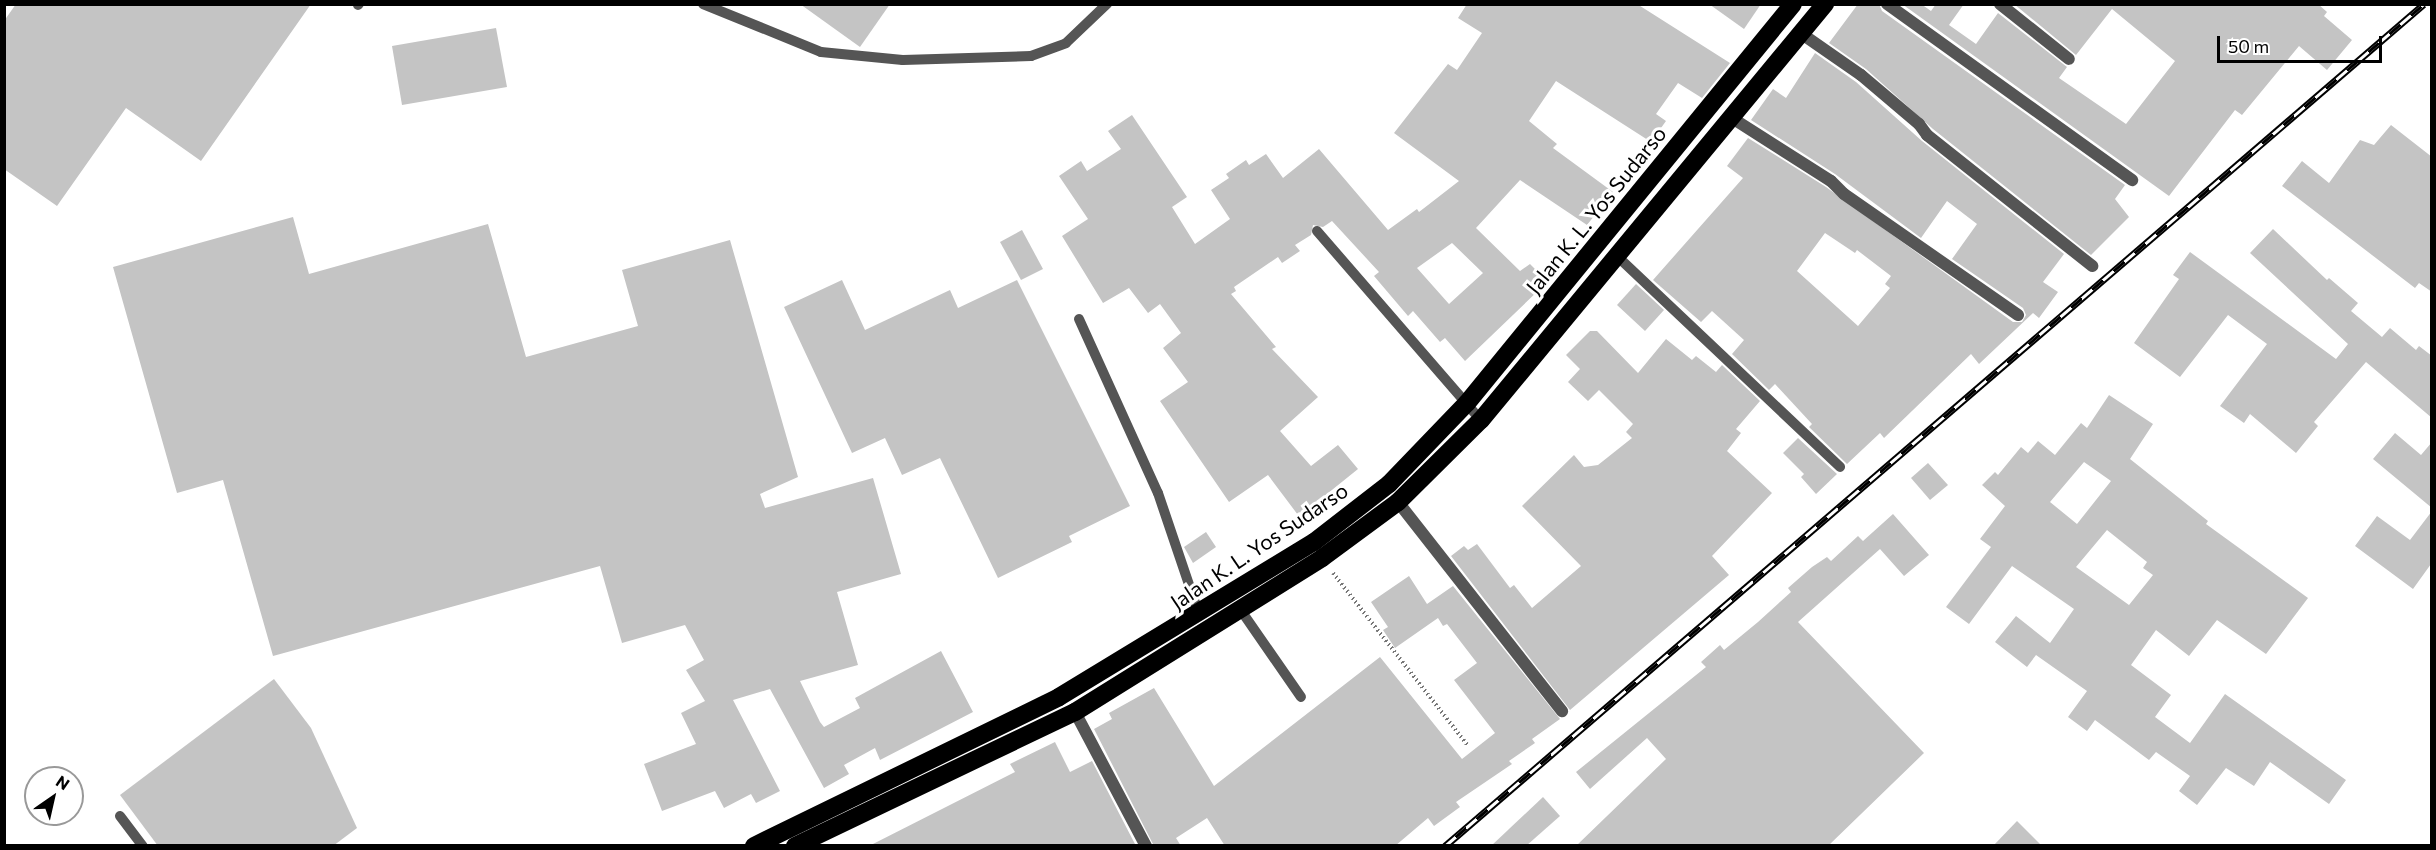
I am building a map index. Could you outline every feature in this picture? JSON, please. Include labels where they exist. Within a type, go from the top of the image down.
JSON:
[{"type":"highway","name":"Jalan K. L. Yos Sudarso","points":[[754,846],[1059,698],[1314,542],[1389,484],[1467,403],[1792,4]]},
{"type":"highway","name":"Jalan K. L. Yos Sudarso","points":[[795,846],[1075,712],[1322,558],[1398,502],[1481,420],[1802,34],[1824,4]]},
{"type":"street","points":[[1887,4],[2132,180]]},
{"type":"street","points":[[2000,4],[2069,59]]},
{"type":"street","points":[[1802,34],[1861,75],[1919,124],[1927,135],[2092,266]]},
{"type":"street","points":[[1732,118],[1831,181],[1844,194],[2018,315]]},
{"type":"street","points":[[1398,502],[1562,711]]},
{"type":"street","points":[[1075,712],[1146,846]]},
{"type":"lane","points":[[703,4],[821,52],[903,60],[1031,56],[1066,43],[1107,4]]},
{"type":"lane","points":[[1317,231],[1481,420]]},
{"type":"lane","points":[[1617,256],[1840,467]]},
{"type":"lane","points":[[1079,319],[1158,493],[1199,614]]},
{"type":"lane","points":[[1240,609],[1301,697]]},
{"type":"lane","points":[[120,816],[143,846]]},
{"type":"path","points":[[1322,558],[1468,746]]},
{"type":"building","points":[[16,4],[311,4],[201,161],[126,108],[57,206],[4,169],[4,21]]},
{"type":"building","points":[[800,4],[890,4],[860,47]]},
{"type":"building","points":[[1467,4],[1637,4],[1730,63],[1702,98],[1678,83],[1656,114],[1666,121],[1651,142],[1556,81],[1529,121],[1557,144],[1553,148],[1613,192],[1587,225],[1520,180],[1476,228],[1520,271],[1530,264],[1543,277],[1536,283],[1541,288],[1465,361],[1445,338],[1440,342],[1413,311],[1408,316],[1374,276],[1379,272],[1332,221],[1323,227],[1313,225],[1311,235],[1295,245],[1300,251],[1282,263],[1278,257],[1234,287],[1236,291],[1231,294],[1276,347],[1272,349],[1318,397],[1280,431],[1311,466],[1338,445],[1358,469],[1322,498],[1326,504],[1313,514],[1308,508],[1298,515],[1268,475],[1229,502],[1160,401],[1188,382],[1163,348],[1181,333],[1160,304],[1148,313],[1129,288],[1103,303],[1062,236],[1088,219],[1059,176],[1081,161],[1087,171],[1121,149],[1108,131],[1132,115],[1187,197],[1172,207],[1195,244],[1230,219],[1211,190],[1229,178],[1226,174],[1246,160],[1249,165],[1266,154],[1283,178],[1319,149],[1388,230],[1417,209],[1419,212],[1459,181],[1394,133],[1448,64],[1457,70],[1482,33],[1458,18]],"holes":[[[1452,243],[1483,273],[1449,304],[1417,268]]]},
{"type":"building","points":[[1709,4],[1761,4],[1744,29]]},
{"type":"building","points":[[1858,4],[1879,4],[1882,11],[2125,185],[2115,199],[2129,217],[2091,255],[1933,129],[1866,69],[1829,43]]},
{"type":"building","points":[[1902,4],[1921,4],[1931,11],[1936,4],[1964,4],[1949,25],[1976,44],[1998,13],[2067,67],[2059,78],[2126,124],[2175,61],[2112,9],[2076,55],[2014,4],[2318,4],[2327,12],[2324,16],[2352,40],[2327,70],[2299,46],[2242,115],[2235,110],[2169,196]]},
{"type":"building","points":[[496,28],[507,87],[402,105],[392,46]]},
{"type":"building","points":[[1815,53],[1856,82],[1922,141],[2064,254],[2043,282],[2058,292],[2039,318],[2033,313],[1979,364],[1971,354],[1884,438],[1880,433],[1847,464],[1809,427],[1812,424],[1775,384],[1769,390],[1732,354],[1744,340],[1712,311],[1701,322],[1653,280],[1743,178],[1727,166],[1748,138],[1826,187],[2013,322],[2022,322],[2026,315],[2023,308],[1952,259],[1977,224],[1947,201],[1921,238],[1835,174],[1751,120],[1773,89],[1786,98]],"holes":[[[1825,233],[1855,253],[1857,250],[1891,276],[1885,284],[1890,288],[1858,326],[1797,271]]]},
{"type":"building","points":[[2391,125],[2432,157],[2432,292],[2419,283],[2415,288],[2282,186],[2302,161],[2329,183],[2360,140],[2374,145]]},
{"type":"building","points":[[293,217],[309,274],[488,224],[526,357],[638,326],[622,270],[730,240],[798,477],[760,494],[765,508],[873,478],[901,574],[837,592],[858,665],[800,681],[820,722],[824,727],[860,708],[855,698],[941,651],[973,712],[880,760],[875,748],[844,765],[849,774],[824,788],[770,689],[733,700],[780,791],[756,803],[751,794],[724,808],[715,791],[662,811],[644,764],[696,744],[681,713],[705,701],[686,670],[704,660],[685,625],[622,643],[600,566],[273,656],[223,480],[177,493],[113,267]]},
{"type":"building","points":[[2273,229],[2327,280],[2329,278],[2358,303],[2351,311],[2382,337],[2390,328],[2416,350],[2419,346],[2432,356],[2432,418],[2366,362],[2314,422],[2318,426],[2296,453],[2250,414],[2244,423],[2220,406],[2267,344],[2228,315],[2180,377],[2134,343],[2179,279],[2173,275],[2190,252],[2336,359],[2348,344],[2250,253]]},
{"type":"building","points":[[1022,230],[1043,269],[1021,280],[1000,242]]},
{"type":"building","points":[[842,280],[865,330],[950,290],[958,308],[1017,280],[1130,506],[1069,536],[1072,542],[998,578],[940,458],[902,475],[885,438],[852,453],[784,307]]},
{"type":"building","points":[[1636,284],[1664,310],[1645,331],[1617,305]]},
{"type":"building","points":[[1590,331],[1597,331],[1638,373],[1666,339],[1692,360],[1696,356],[1716,372],[1722,365],[1760,401],[1736,429],[1741,433],[1727,451],[1772,493],[1712,556],[1729,575],[1570,710],[1451,556],[1464,546],[1468,550],[1477,544],[1510,588],[1514,585],[1532,608],[1581,566],[1522,506],[1574,455],[1584,467],[1598,465],[1632,438],[1626,432],[1633,424],[1599,390],[1588,401],[1568,382],[1580,369],[1566,355]]},
{"type":"building","points":[[2109,395],[2153,424],[2130,459],[2208,521],[2206,524],[2308,598],[2266,654],[2217,620],[2189,656],[2156,630],[2131,665],[2171,695],[2155,717],[2190,743],[2225,694],[2346,780],[2329,804],[2270,762],[2254,786],[2226,768],[2197,805],[2179,791],[2190,776],[2156,752],[2149,760],[2095,720],[2087,731],[2068,717],[2087,691],[2036,655],[2027,667],[1995,642],[2016,616],[2050,643],[2074,609],[2012,566],[1969,624],[1946,607],[1991,547],[1980,539],[2005,506],[1982,485],[1995,472],[1998,475],[2021,447],[2028,453],[2038,441],[2055,455],[2081,423],[2087,428]],"holes":[[[2084,462],[2111,481],[2077,524],[2050,502]],[[2107,530],[2147,562],[2143,568],[2153,575],[2129,605],[2076,567]]]},
{"type":"building","points":[[2395,433],[2421,455],[2432,442],[2432,508],[2373,459]]},
{"type":"building","points":[[1798,438],[1837,474],[1816,494],[1801,477],[1804,474],[1783,453]]},
{"type":"building","points":[[1928,463],[1948,485],[1930,500],[1911,478]]},
{"type":"building","points":[[2432,511],[2431,564],[2413,589],[2355,546],[2377,516],[2410,540]]},
{"type":"building","points":[[1893,514],[1929,555],[1904,576],[1880,549],[1798,622],[1924,753],[1828,846],[1576,846],[1666,759],[1647,738],[1590,789],[1576,772],[1706,667],[1701,662],[1720,645],[1724,650],[1758,622],[1791,592],[1788,588],[1812,567],[1827,557],[1831,561],[1858,536],[1863,541]]},
{"type":"building","points":[[1206,532],[1216,547],[1193,563],[1184,547]]},
{"type":"building","points":[[1409,576],[1427,604],[1453,586],[1560,719],[1532,739],[1535,743],[1509,761],[1512,764],[1456,802],[1460,807],[1434,826],[1428,818],[1395,846],[1225,846],[1207,818],[1176,838],[1181,846],[1154,846],[1094,729],[1112,719],[1109,713],[1154,688],[1214,786],[1380,657],[1462,759],[1495,733],[1454,680],[1477,663],[1447,624],[1443,626],[1438,618],[1395,648],[1383,630],[1388,627],[1371,602]]},
{"type":"building","points":[[274,679],[311,728],[357,828],[333,846],[158,846],[120,795]]},
{"type":"building","points":[[1055,742],[1070,772],[1092,761],[1136,846],[869,846],[1015,772],[1010,764]]},
{"type":"building","points":[[1543,797],[1560,816],[1526,846],[1491,846]]},
{"type":"building","points":[[2017,821],[2042,846],[1993,846]]},
{"type":"railway","points":[[1445,846],[2424,4]]}]
